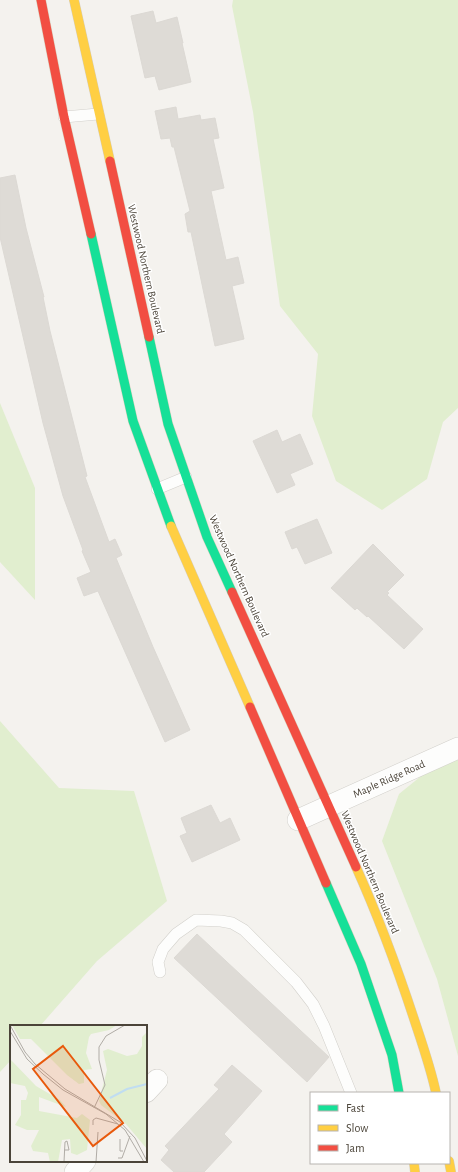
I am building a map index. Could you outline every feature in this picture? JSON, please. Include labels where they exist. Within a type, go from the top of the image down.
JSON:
[{"type":"main road","points":[[41,0],[64,117],[133,421],[165,511],[361,964],[392,1055],[399,1092]]},
{"type":"main road","name":"Westwood Northern Boulevard","points":[[74,0],[98,114],[168,424],[207,537],[374,906],[403,984],[432,1075],[436,1092]]},
{"type":"street","name":"Maple Ridge Road","points":[[298,820],[458,748]]},
{"type":"street","points":[[75,1172],[83,1162]]},
{"type":"lane","points":[[64,117],[98,114]]},
{"type":"lane","points":[[157,489],[186,477]]},
{"type":"lane","points":[[160,972],[158,962],[163,949],[176,934],[196,920],[232,922],[244,930],[296,982],[312,1004],[324,1026],[352,1092]]},
{"type":"green space","points":[[233,0],[458,0],[458,408],[443,422],[427,479],[382,510],[336,481],[312,416],[318,354],[280,306],[253,112],[232,6]]},
{"type":"green space","points":[[0,403],[35,488],[35,600],[0,562]]},
{"type":"green space","points":[[0,721],[59,788],[134,791],[167,901],[97,961],[41,1025],[10,1025],[10,1061],[0,1072]]},
{"type":"green space","points":[[458,748],[458,1056],[437,979],[382,841],[399,794],[452,751]]},
{"type":"building","points":[[153,11],[156,23],[177,17],[191,82],[159,90],[155,76],[145,78],[131,16]]},
{"type":"building","points":[[176,107],[178,119],[200,115],[201,120],[215,118],[219,138],[213,139],[224,188],[211,191],[226,260],[238,257],[244,283],[232,286],[244,339],[215,346],[191,232],[188,232],[185,214],[190,211],[174,147],[172,147],[170,138],[161,139],[155,111]]},
{"type":"building","points":[[15,175],[26,228],[44,297],[50,331],[87,476],[85,477],[109,542],[115,539],[122,555],[116,558],[190,730],[165,742],[98,591],[84,596],[77,578],[91,572],[63,496],[43,423],[0,237],[0,178]]},
{"type":"building","points":[[277,430],[282,442],[300,434],[313,464],[290,474],[295,485],[277,493],[253,441]]},
{"type":"building","points":[[317,519],[332,553],[305,564],[297,547],[292,549],[285,532]]},
{"type":"building","points":[[373,544],[404,575],[387,592],[389,593],[387,595],[423,629],[404,649],[368,616],[367,617],[357,608],[355,610],[331,588]]},
{"type":"building","points":[[211,805],[220,823],[230,818],[240,840],[192,862],[180,836],[187,833],[181,818]]},
{"type":"building","points":[[197,934],[329,1057],[307,1082],[174,958]]},
{"type":"building","points":[[232,1065],[262,1091],[224,1134],[232,1142],[204,1172],[174,1172],[161,1160],[169,1150],[165,1146],[219,1089],[214,1085]]},
{"type":"traffic: fast","points":[[91,234],[133,421],[171,526]]},
{"type":"traffic: fast","points":[[149,337],[168,424],[207,537],[232,592]]},
{"type":"traffic: fast","points":[[326,883],[361,964],[392,1055],[399,1092]]},
{"type":"traffic: slow","points":[[74,0],[110,161]]},
{"type":"traffic: slow","points":[[171,526],[250,707]]},
{"type":"traffic: slow","points":[[356,867],[402,983],[427,1058],[436,1092]]},
{"type":"traffic: slow","points":[[414,1164],[415,1172]]},
{"type":"traffic: slow","points":[[450,1164],[451,1172]]},
{"type":"traffic: jam","points":[[41,0],[64,117],[91,234]]},
{"type":"traffic: jam","points":[[110,161],[149,337]]},
{"type":"traffic: jam","points":[[232,592],[356,867]]},
{"type":"traffic: jam","points":[[250,707],[326,883]]}]
